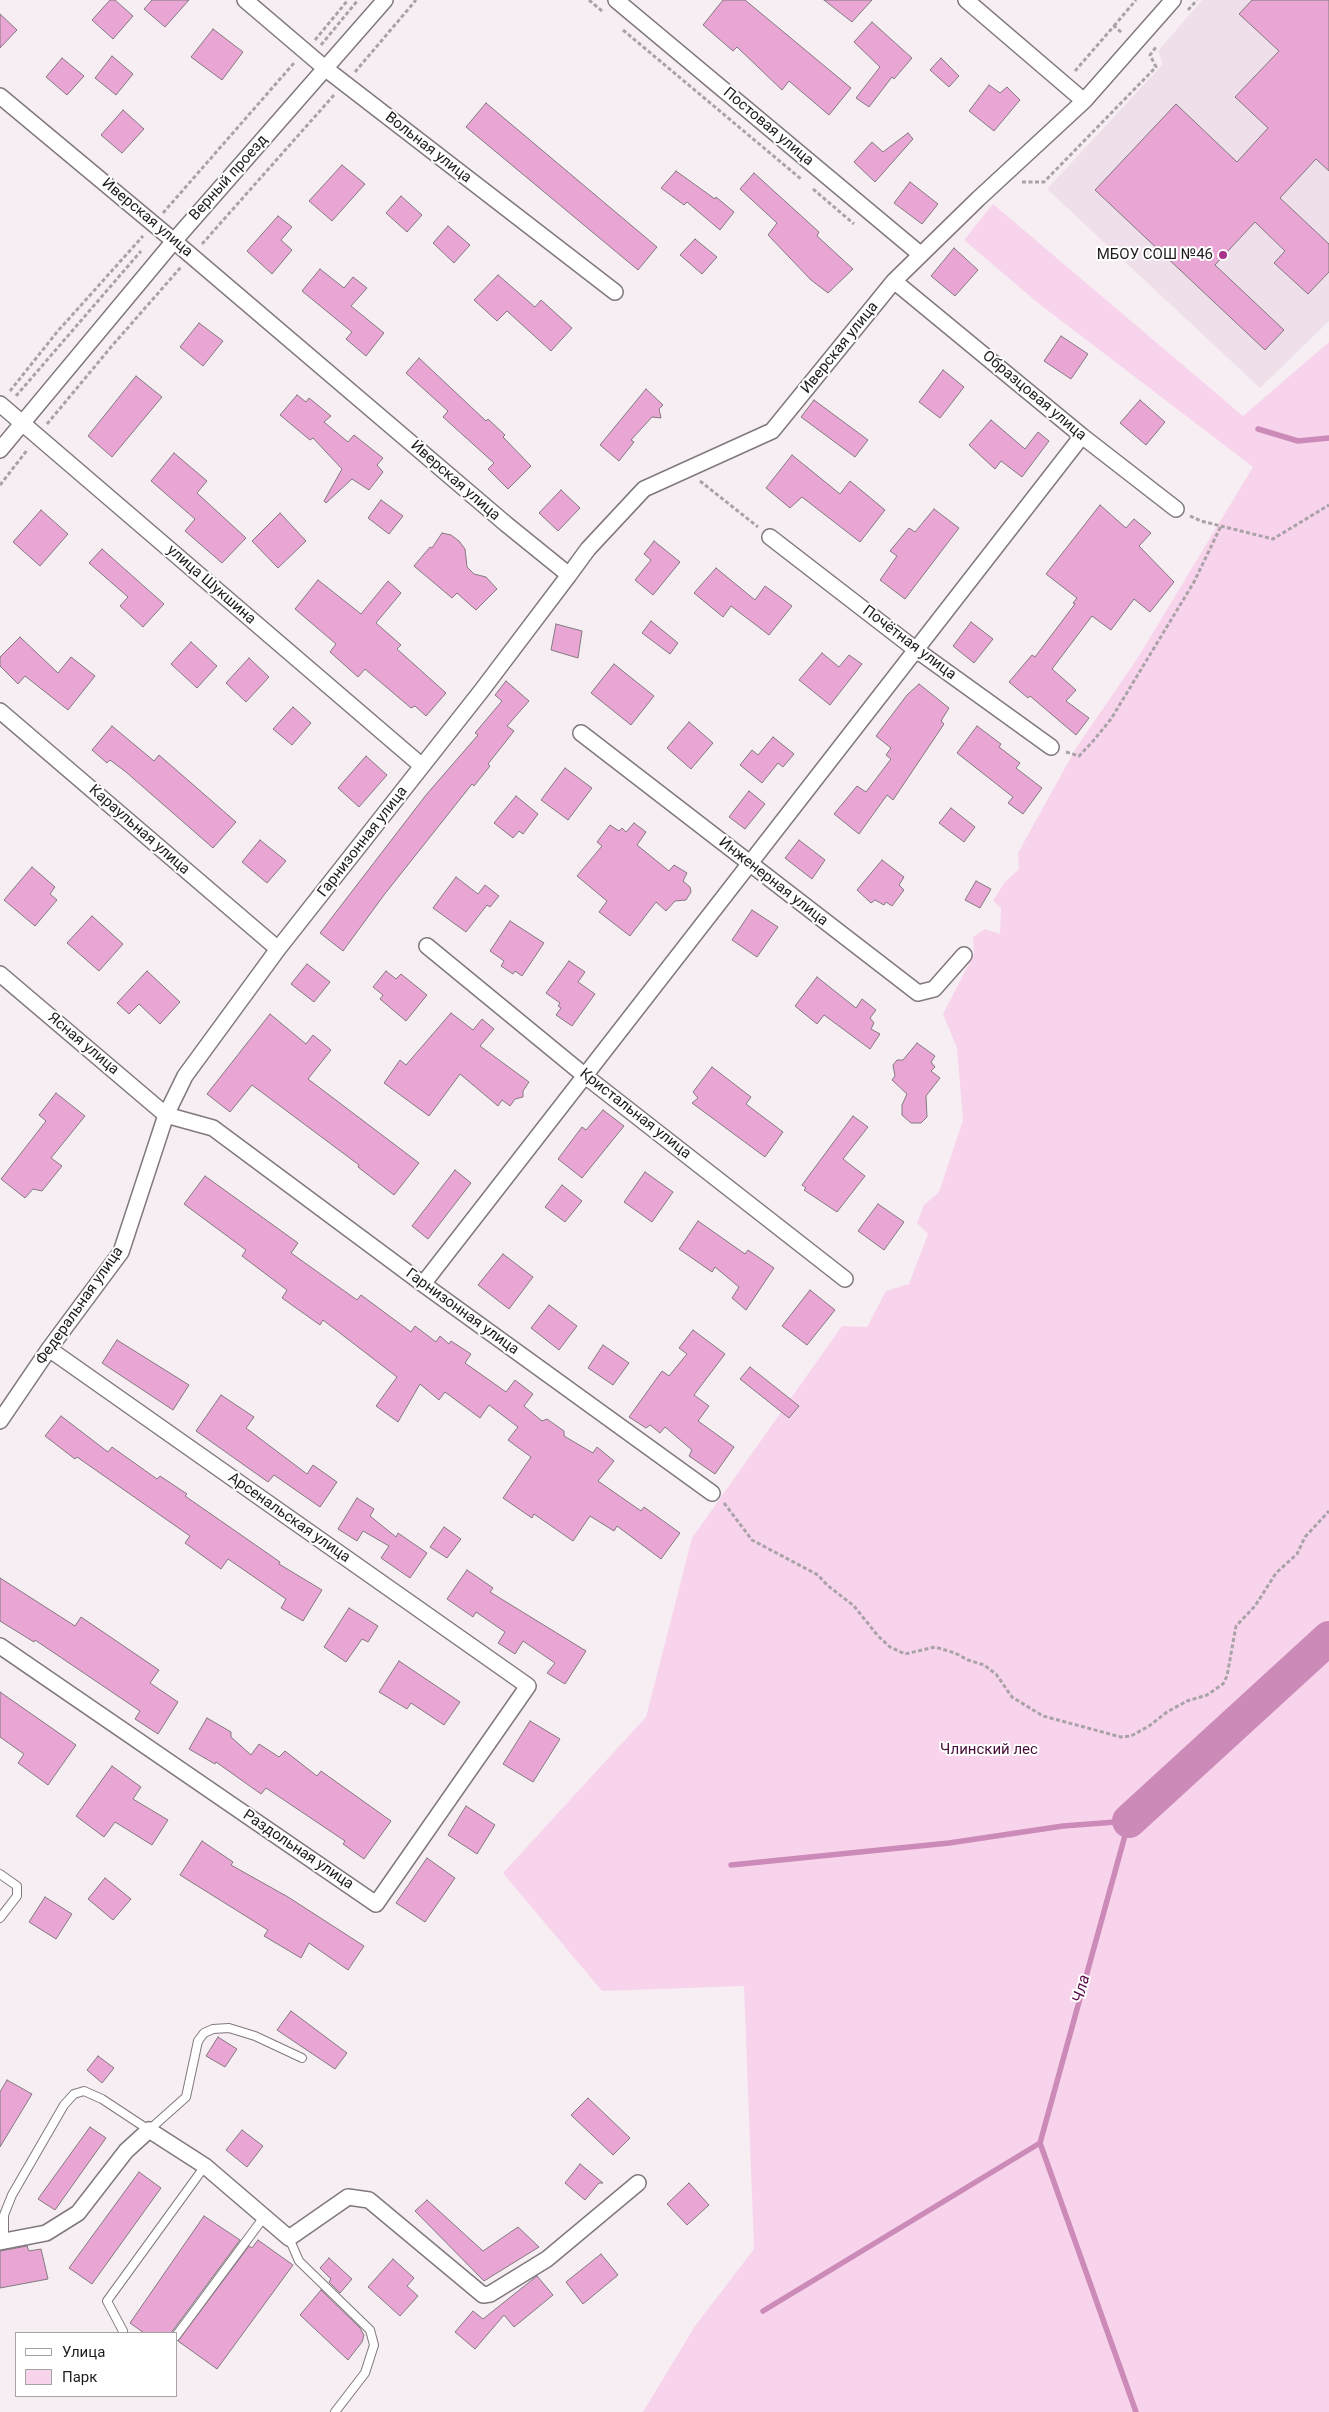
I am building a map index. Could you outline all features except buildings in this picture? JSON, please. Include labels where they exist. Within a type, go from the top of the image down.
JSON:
[{"type":"street","name":"Вольная улица","points":[[245,0],[326,69],[615,292]]},
{"type":"street","name":"Верный проезд","points":[[0,450],[174,240],[385,0]]},
{"type":"street","name":"Постовая улица","points":[[616,0],[920,254]]},
{"type":"street","points":[[966,0],[1084,101]]},
{"type":"street","name":"Иверская улица","points":[[0,96],[174,240],[506,524],[569,575],[588,549],[644,489],[772,431],[894,281],[920,254],[1084,101],[1173,0]]},
{"type":"street","name":"Образцовая улица","points":[[894,281],[1082,436],[1176,509]]},
{"type":"street","name":"улица Шукшина","points":[[3,400],[21,424],[422,766]]},
{"type":"street","points":[[423,1284],[748,863],[1082,436]]},
{"type":"street","name":"Почётная улица","points":[[770,537],[915,649],[1051,747]]},
{"type":"street","name":"Гарнизонная улица","points":[[569,575],[278,949],[185,1076],[166,1115],[213,1128],[423,1284],[712,1493]]},
{"type":"street","name":"Караульная улица","points":[[0,711],[278,949]]},
{"type":"street","name":"Инженерная улица","points":[[581,732],[918,993],[934,989],[964,955]]},
{"type":"street","name":"Кристальная улица","points":[[427,946],[584,1075],[845,1279]]},
{"type":"street","name":"Ясная улица","points":[[0,974],[166,1115]]},
{"type":"street","name":"Федеральная улица","points":[[0,1421],[49,1349],[121,1252],[166,1115]]},
{"type":"street","name":"Арсенальская улица","points":[[49,1349],[528,1686]]},
{"type":"street","name":"Раздольная улица","points":[[0,1646],[376,1904],[528,1686]]},
{"type":"street","points":[[2,2242],[46,2233],[78,2213],[126,2151],[150,2130],[205,2166],[289,2238],[348,2197],[369,2200],[483,2295],[490,2294],[547,2259],[638,2184]]},
{"type":"lane","points":[[0,1874],[17,1886],[17,1896],[0,1918]]},
{"type":"lane","points":[[2,2242],[4,2215],[12,2195],[64,2105],[74,2094],[84,2091],[102,2099],[150,2130],[186,2097],[198,2041],[204,2033],[213,2029],[229,2028],[256,2036],[302,2058]]},
{"type":"lane","points":[[123,2331],[107,2301],[205,2166]]},
{"type":"lane","points":[[178,2333],[264,2216]]},
{"type":"lane","points":[[289,2238],[300,2261],[370,2330],[374,2344],[365,2373],[335,2412]]},
{"type":"path","points":[[3,400],[57,332],[154,224],[348,0]]},
{"type":"path","points":[[0,485],[110,347],[345,83],[416,0]]},
{"type":"path","points":[[589,0],[603,12]]},
{"type":"path","points":[[1069,66],[1076,72],[1136,0]]},
{"type":"path","points":[[1185,14],[1197,0]]},
{"type":"path","points":[[617,25],[803,180]]},
{"type":"path","points":[[1020,182],[1044,182],[1156,67],[1150,55],[1114,26]]},
{"type":"path","points":[[1150,55],[1162,41]]},
{"type":"path","points":[[810,186],[861,229]]},
{"type":"path","points":[[699,480],[770,537]]},
{"type":"path","points":[[1176,509],[1201,521],[1273,539],[1329,505]]},
{"type":"path","points":[[1051,747],[1079,756],[1094,740],[1173,618],[1205,561],[1221,526]]},
{"type":"path","points":[[712,1493],[726,1505],[752,1540],[818,1575],[827,1585],[854,1606],[878,1636],[890,1647],[905,1654],[935,1647],[954,1652],[968,1660],[984,1665],[996,1674],[1012,1698],[1043,1716],[1121,1737],[1132,1736],[1167,1712],[1212,1692],[1223,1684],[1227,1676],[1236,1626],[1255,1606],[1276,1573],[1297,1554],[1305,1537],[1329,1511]]},
{"type":"shaded area","name":"МБОУ СОШ №46","points":[[1202,0],[1329,0],[1329,321],[1260,388],[1047,189],[1163,64],[1158,51]]},
{"type":"green space","name":"Члинский лес","points":[[993,204],[1243,416],[1329,342],[1329,2412],[643,2412],[695,2326],[754,2249],[744,1986],[602,1991],[503,1873],[646,1717],[692,1538],[842,1326],[867,1327],[886,1291],[909,1284],[928,1234],[917,1223],[924,1205],[939,1192],[963,1120],[957,1048],[943,1014],[974,954],[973,937],[985,929],[1000,934],[1001,908],[993,901],[1004,883],[1019,869],[1018,853],[1076,748],[1137,659],[1253,467],[1038,303],[964,240]]},
{"type":"waterway","points":[[1258,429],[1298,441],[1329,438]]},
{"type":"waterway","name":"Чла","points":[[1129,1821],[1329,1638]]},
{"type":"waterway","name":"Чла","points":[[731,1865],[949,1843],[1063,1826],[1129,1821],[1040,2143],[1136,2412]]},
{"type":"waterway","points":[[763,2311],[1040,2143]]},
{"type":"place","name":"МБОУ СОШ №46","points":[[1223,255]]}]
